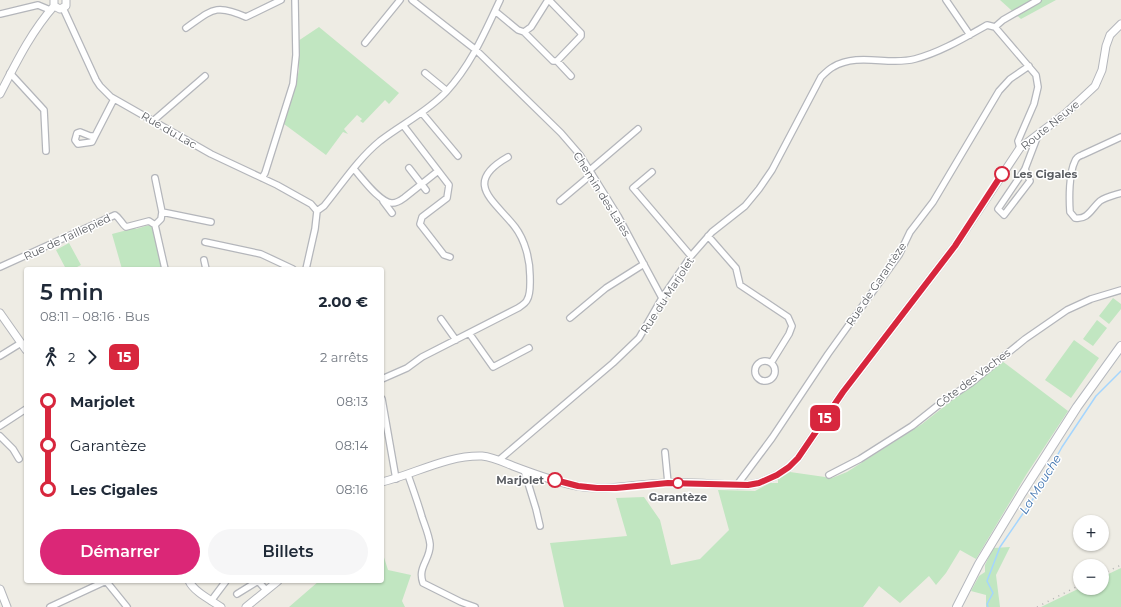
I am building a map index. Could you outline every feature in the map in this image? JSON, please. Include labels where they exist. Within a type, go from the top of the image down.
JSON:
[{"type":"main road","points":[[957,607],[979,564],[1022,493],[1077,407],[1121,346]]},
{"type":"street","points":[[0,14],[38,5],[53,5],[58,9],[63,8],[66,4],[66,0]]},
{"type":"street","points":[[186,28],[210,12],[222,9],[246,17],[282,0]]},
{"type":"street","points":[[365,43],[400,0]]},
{"type":"street","name":"Chemin des Laies","points":[[412,0],[476,50],[561,133],[580,155],[618,216],[662,298]]},
{"type":"street","points":[[306,267],[315,229],[317,211],[324,206],[368,152],[381,140],[422,113],[447,91],[466,68],[500,0]]},
{"type":"street","points":[[524,32],[531,27],[548,0],[581,33],[581,36],[557,61]]},
{"type":"street","points":[[946,0],[970,35]]},
{"type":"street","name":"Rue du Marjolet","points":[[499,460],[613,363],[637,340],[662,298],[690,256],[708,236],[745,206],[760,189],[772,170],[821,77],[833,67],[845,62],[859,60],[897,62],[914,60],[948,47],[988,25],[995,27],[1003,20],[1038,0]]},
{"type":"street","points":[[262,178],[278,134],[292,84],[296,55],[297,1]]},
{"type":"street","points":[[0,94],[17,59],[53,5]]},
{"type":"street","name":"Rue du Lac","points":[[63,8],[96,80],[114,99],[218,158],[262,178],[311,204],[317,211]]},
{"type":"street","points":[[495,11],[518,30],[524,32],[553,61],[557,61],[571,76]]},
{"type":"street","name":"Route Neuve","points":[[384,482],[396,479],[453,459],[481,456],[499,460],[524,470],[578,486],[616,488],[668,483],[754,484],[768,480],[785,470],[798,458],[839,398],[955,246],[1020,148],[1039,132],[1066,113],[1095,86],[1102,70],[1106,46],[1110,35],[1121,24]]},
{"type":"street","points":[[995,27],[1030,66],[1036,75],[1038,87],[1034,104],[1018,141],[1020,148]]},
{"type":"street","name":"Rue de Garantèze","points":[[737,485],[772,438],[828,354],[899,255],[910,232],[933,202],[999,91],[1010,79],[1030,66]]},
{"type":"street","points":[[10,73],[44,110],[46,151]]},
{"type":"street","points":[[425,73],[447,91]]},
{"type":"street","points":[[153,121],[205,76]]},
{"type":"street","points":[[95,136],[114,99]]},
{"type":"street","points":[[422,113],[458,156]]},
{"type":"street","points":[[403,125],[449,185],[447,198],[422,217],[420,224],[444,255],[450,257]]},
{"type":"street","points":[[560,201],[638,129]]},
{"type":"street","points":[[1025,168],[1030,181],[1004,215],[998,209],[1025,168],[1039,132]]},
{"type":"street","points":[[1121,137],[1077,157],[1074,161],[1070,212],[1075,218],[1081,219],[1086,217],[1101,200],[1121,193]]},
{"type":"street","points":[[384,378],[407,368],[422,357],[518,308],[527,300],[530,285],[530,264],[524,246],[516,228],[490,199],[484,184],[487,173],[499,162],[508,157]]},
{"type":"street","points":[[409,168],[426,190]]},
{"type":"street","points":[[354,169],[392,213]]},
{"type":"street","points":[[382,200],[392,203],[398,202],[438,171]]},
{"type":"street","points":[[652,172],[633,188],[690,256]]},
{"type":"street","points":[[155,178],[162,212],[161,219],[155,225],[165,267]]},
{"type":"street","points":[[162,212],[211,222]]},
{"type":"street","name":"Rue de Taillepied","points":[[0,267],[115,215],[120,218],[122,224],[126,227],[149,221],[155,225]]},
{"type":"street","points":[[708,236],[736,268],[740,285],[788,317],[792,326],[789,334],[771,363]]},
{"type":"street","points":[[205,242],[261,254],[288,267]]},
{"type":"street","points":[[204,260],[206,267]]},
{"type":"street","points":[[570,318],[606,288],[644,264]]},
{"type":"street","name":"Côte des Vaches","points":[[829,475],[860,459],[912,426],[941,403],[971,383],[1025,339],[1067,310],[1086,301],[1121,290]]},
{"type":"street","points":[[0,313],[24,347]]},
{"type":"street","points":[[441,319],[456,340]]},
{"type":"street","points":[[468,333],[493,367],[529,348]]},
{"type":"street","points":[[0,356],[21,343]]},
{"type":"street","points":[[0,426],[24,410]]},
{"type":"street","points":[[384,431],[396,479]]},
{"type":"street","points":[[0,436],[13,449],[19,459]]},
{"type":"street","points":[[665,452],[668,483]]},
{"type":"street","points":[[524,470],[540,526]]},
{"type":"street","points":[[408,475],[428,534],[430,545],[429,554],[420,576],[423,583],[461,602],[475,607]]},
{"type":"street","points":[[50,607],[102,583]]},
{"type":"street","points":[[108,583],[127,607]]},
{"type":"street","points":[[190,583],[200,593],[221,607]]},
{"type":"street","points":[[211,601],[224,583]]},
{"type":"street","points":[[237,594],[255,583]]},
{"type":"street","points":[[260,583],[266,590]]},
{"type":"street","points":[[246,607],[275,583]]},
{"type":"street","points":[[0,589],[7,607]]},
{"type":"green space","points":[[1000,0],[1056,0],[1021,19]]},
{"type":"green space","points":[[319,27],[399,93],[389,104],[385,100],[363,123],[360,121],[362,119],[357,115],[344,129],[348,134],[343,132],[326,155],[284,124],[299,70],[298,41]]},
{"type":"green space","points":[[149,225],[153,227],[163,267],[121,267],[112,234]]},
{"type":"green space","points":[[69,243],[81,265],[77,267],[65,267],[56,250]]},
{"type":"green space","points":[[1113,298],[1121,304],[1121,309],[1109,324],[1099,316]]},
{"type":"green space","points":[[1097,320],[1107,328],[1093,346],[1083,339]]},
{"type":"green space","points":[[1074,340],[1099,358],[1071,398],[1045,380]]},
{"type":"green space","points":[[1002,361],[1068,411],[1026,475],[976,559],[960,550],[946,573],[936,585],[929,576],[900,603],[879,586],[863,607],[564,607],[550,543],[627,536],[616,498],[644,497],[660,520],[671,565],[700,559],[729,530],[718,490],[755,491],[770,483],[778,483],[778,479],[790,472],[832,478],[847,472],[922,424]]},
{"type":"green space","points":[[1010,547],[996,575],[1000,607],[986,607],[986,595],[971,591],[979,576],[985,572],[985,565],[993,548]]},
{"type":"green space","points":[[384,557],[388,570],[411,575],[402,601],[405,607],[289,607],[317,583],[384,583]]},
{"type":"green space","points":[[1121,568],[1121,607],[1041,607],[1073,591],[1073,595],[1109,595],[1109,574]]},
{"type":"waterway","name":"La Mouche","points":[[988,607],[987,604],[993,593],[987,581],[1000,547],[1035,496],[1062,447],[1096,396],[1121,371]]},
{"type":"railway","points":[[1109,571],[1121,565]]},
{"type":"railway","points":[[1037,607],[1073,589]]},
{"type":"bus line","name":"15","points":[[555,480],[578,486],[597,488],[616,488],[668,483],[748,485],[768,480],[785,470],[798,458],[843,392],[955,246],[1002,174]]},
{"type":"place","name":"Les Cigales","points":[[1002,174]]},
{"type":"place","name":"Marjolet","points":[[555,480]]},
{"type":"place","name":"Garantèze","points":[[678,483]]}]
